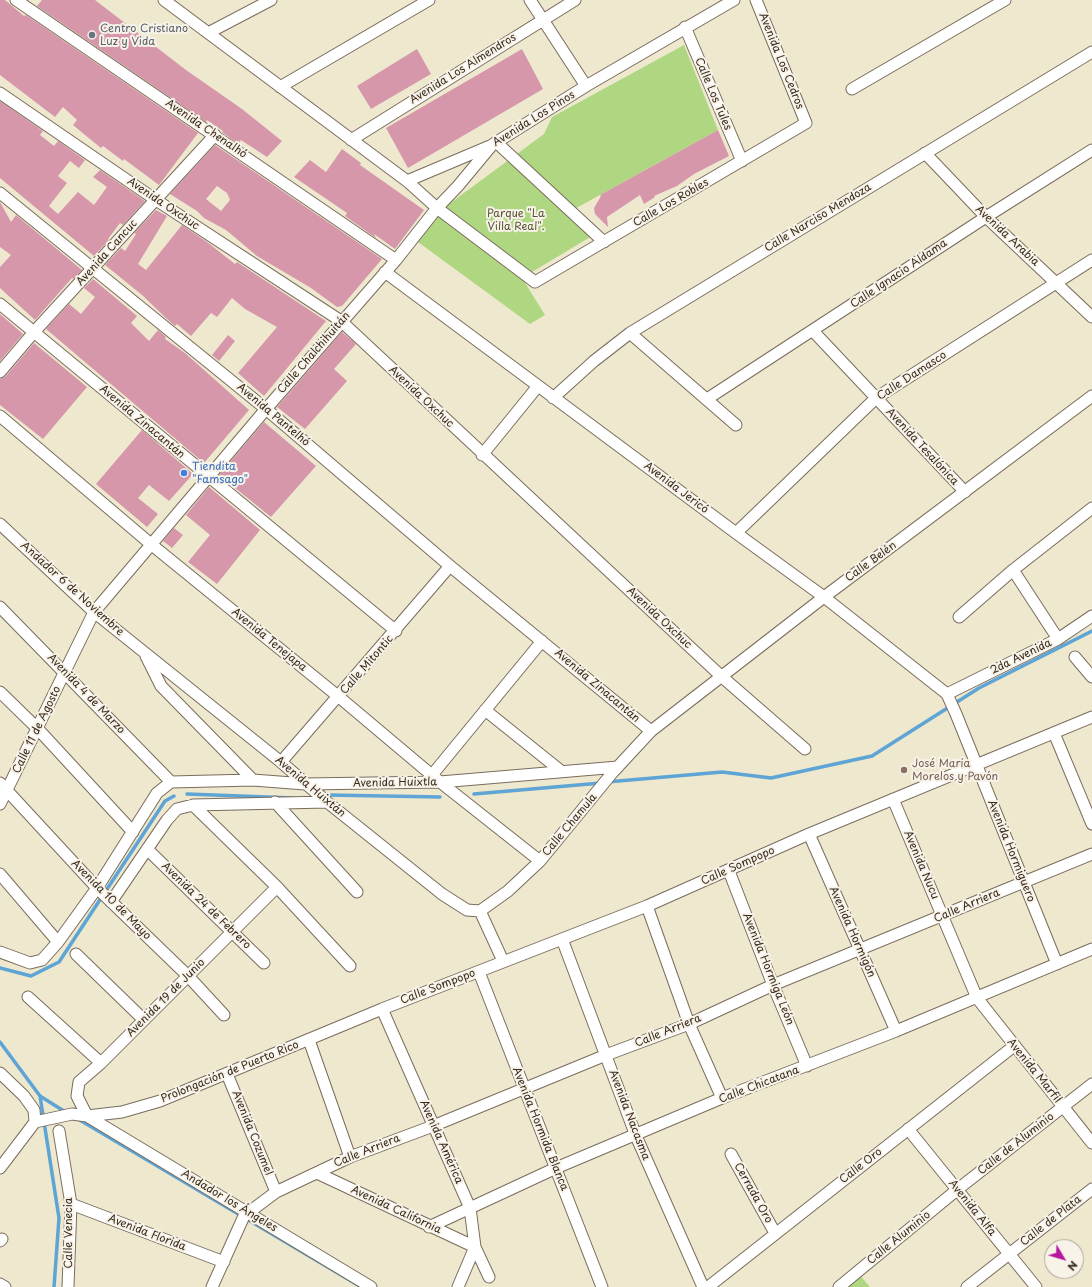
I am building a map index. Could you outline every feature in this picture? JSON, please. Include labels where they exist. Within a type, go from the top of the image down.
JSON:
[{"type":"street","name":"Avenida Chenalhó","points":[[16,0],[216,135],[396,260]]},
{"type":"street","points":[[164,0],[407,181],[437,208]]},
{"type":"street","points":[[208,33],[271,0]]},
{"type":"street","points":[[280,87],[428,0]]},
{"type":"street","points":[[530,0],[541,20],[586,86]]},
{"type":"street","name":"Avenida Los Almendros","points":[[351,140],[575,0]]},
{"type":"street","name":"Avenida Los Pinos","points":[[396,260],[437,208],[458,186],[494,143],[685,27],[734,0]]},
{"type":"street","name":"Avenida Los Cedros","points":[[756,0],[806,123]]},
{"type":"street","points":[[852,89],[1001,1]]},
{"type":"street","name":"Calle Los Tules","points":[[685,27],[742,161]]},
{"type":"street","name":"Calle Narciso Mendoza","points":[[554,398],[594,361],[630,333],[1092,52]]},
{"type":"street","name":"Avenida Oxchuc","points":[[0,94],[156,200],[342,321],[482,455],[721,676],[805,749]]},
{"type":"street","name":"Calle Los Robles","points":[[437,208],[535,282],[806,123]]},
{"type":"street","name":"Avenida Cancuc","points":[[0,372],[34,332],[93,270],[216,135]]},
{"type":"street","points":[[407,181],[494,143],[604,242]]},
{"type":"street","name":"Calle Ignacio Aldama","points":[[707,400],[986,217],[1092,150]]},
{"type":"street","name":"Avenida Arabia","points":[[925,153],[986,217],[1058,283],[1092,317]]},
{"type":"street","name":"Avenida Pantelhó","points":[[0,193],[266,409],[450,566],[542,640]]},
{"type":"street","name":"Calle Chalchihuitán","points":[[94,612],[266,409],[396,260]]},
{"type":"street","name":"Calle Damasco","points":[[736,533],[876,398],[1092,260]]},
{"type":"street","name":"Avenida Jericó","points":[[385,272],[824,597],[948,696],[956,714]]},
{"type":"street","name":"Avenida Zinacantán","points":[[0,304],[396,631]]},
{"type":"street","name":"Avenida Tesalónica","points":[[813,331],[965,492]]},
{"type":"street","points":[[630,333],[736,425]]},
{"type":"street","points":[[482,455],[538,386]]},
{"type":"street","name":"Calle Belén","points":[[651,731],[824,597],[1092,396]]},
{"type":"street","name":"Avenida Tenejapa","points":[[0,416],[152,545],[339,696],[436,778],[540,861]]},
{"type":"street","points":[[960,617],[1013,570],[1092,508]]},
{"type":"street","name":"Andador 6 de Noviembre","points":[[0,524],[94,612],[144,652],[161,686],[253,780]]},
{"type":"street","name":"Calle Mitontic","points":[[281,762],[396,631],[450,566]]},
{"type":"street","points":[[1013,570],[1058,639]]},
{"type":"street","name":"Avenida 4 de Marzo","points":[[0,607],[171,782]]},
{"type":"street","name":"Calle 11 de Agosto","points":[[0,804],[3,787],[37,728],[94,612]]},
{"type":"street","name":"2da Avenida","points":[[948,696],[1058,639],[1092,616]]},
{"type":"street","points":[[436,778],[485,710],[542,640]]},
{"type":"street","name":"Avenida Zinacantán","points":[[542,640],[651,731]]},
{"type":"street","name":"Avenida Huixtán","points":[[144,652],[442,894],[467,910],[480,911]]},
{"type":"street","points":[[1075,657],[1092,677]]},
{"type":"street","points":[[0,692],[37,728],[133,832]]},
{"type":"street","points":[[485,710],[561,771]]},
{"type":"street","name":"Avenida Hormiguero","points":[[956,714],[1057,964]]},
{"type":"street","name":"Calle Sompopo","points":[[382,1009],[479,972],[502,961],[647,906],[809,834],[1092,717]]},
{"type":"street","name":"Calle Chamula","points":[[480,911],[508,891],[540,861],[616,769],[651,731]]},
{"type":"street","points":[[1054,733],[1092,824]]},
{"type":"street","name":"Avenida Huixtla","points":[[171,782],[253,780],[305,784],[616,769]]},
{"type":"street","points":[[0,952],[30,963],[42,960],[99,890],[157,793],[171,782]]},
{"type":"street","name":"Avenida 10 de Mayo","points":[[3,787],[99,890],[188,976],[224,1015]]},
{"type":"street","name":"Avenida Nucu","points":[[893,799],[977,998]]},
{"type":"street","points":[[276,802],[358,892]]},
{"type":"street","points":[[110,901],[167,820],[177,809],[193,805],[327,802]]},
{"type":"street","points":[[193,805],[277,887],[350,966]]},
{"type":"street","name":"Avenida Hormigón","points":[[809,834],[896,1031]]},
{"type":"street","name":"Avenida 24 de Febrero","points":[[147,849],[264,963]]},
{"type":"street","name":"Calle Arriera","points":[[245,1214],[276,1192],[350,1157],[433,1126],[606,1055],[689,1024],[773,985],[943,917],[1092,854]]},
{"type":"street","name":"Avenida Hormiga León","points":[[729,870],[773,985],[808,1066]]},
{"type":"street","points":[[0,874],[58,942]]},
{"type":"street","name":"Avenida 19 de Junio","points":[[86,1116],[77,1096],[78,1082],[101,1063],[277,887]]},
{"type":"street","points":[[647,906],[689,1024],[722,1098]]},
{"type":"street","points":[[480,911],[502,961]]},
{"type":"street","name":"Avenida Nacasma","points":[[562,939],[636,1136],[703,1287]]},
{"type":"street","name":"Calle Chicatana","points":[[429,1227],[556,1168],[636,1136],[722,1098],[896,1031],[1092,949]]},
{"type":"street","points":[[76,954],[144,1020]]},
{"type":"street","name":"Avenida Hormida Blanca","points":[[479,972],[602,1287]]},
{"type":"street","points":[[28,997],[101,1063]]},
{"type":"street","name":"Avenida Marfil","points":[[977,998],[1092,1143]]},
{"type":"street","name":"Prolongación de Puerto Rico","points":[[37,1121],[72,1114],[86,1116],[122,1112],[160,1101],[382,1009]]},
{"type":"street","name":"Avenida América","points":[[382,1009],[470,1208],[476,1247],[489,1277]]},
{"type":"street","points":[[309,1040],[350,1157]]},
{"type":"street","name":"Calle Oro","points":[[708,1287],[1014,1046]]},
{"type":"street","points":[[0,1073],[24,1096],[34,1110],[37,1121],[0,1168]]},
{"type":"street","name":"Avenida Cozumel","points":[[228,1074],[276,1192]]},
{"type":"street","name":"Calle de Aluminio","points":[[958,1189],[1092,1084]]},
{"type":"street","name":"Andador los Ángeles","points":[[86,1116],[245,1214],[371,1287]]},
{"type":"street","name":"Avenida Alfa","points":[[908,1129],[1036,1287]]},
{"type":"street","name":"Calle Venecia","points":[[59,1131],[71,1204],[68,1287]]},
{"type":"street","name":"Cerrada Oro","points":[[731,1154],[775,1233]]},
{"type":"street","name":"Avenida California","points":[[317,1173],[429,1227],[476,1247]]},
{"type":"street","name":"Calle Aluminio","points":[[839,1287],[958,1189]]},
{"type":"street","name":"Calle de Plata","points":[[967,1287],[1092,1189]]},
{"type":"street","name":"Avenida Florida","points":[[71,1204],[224,1262]]},
{"type":"street","points":[[212,1287],[224,1262],[238,1226],[245,1214]]},
{"type":"street","points":[[458,1287],[476,1247]]},
{"type":"street","points":[[0,1284],[5,1287]]},
{"type":"green space","name":"Parque \"La Villa Real\".","points":[[684,45],[718,130],[569,212],[592,236],[522,278],[545,315],[530,324],[418,242],[434,215],[544,134],[552,117]]},
{"type":"green space","points":[[859,1274],[870,1287],[843,1287]]},
{"type":"building","points":[[0,0],[5,0],[24,16],[26,15],[198,133],[159,185],[124,159],[123,161],[103,146],[101,148],[85,135],[73,125],[77,120],[63,107],[55,117],[0,75]]},
{"type":"building","points":[[42,0],[95,0],[186,70],[242,109],[282,141],[267,157],[241,140],[239,143],[234,141],[207,120],[206,122],[37,6]]},
{"type":"building","points":[[417,49],[431,74],[371,109],[357,86]]},
{"type":"building","points":[[522,49],[543,89],[408,168],[386,128]]},
{"type":"building","points":[[0,101],[43,131],[40,135],[54,146],[58,141],[85,160],[79,168],[70,161],[58,176],[67,183],[49,206],[58,214],[78,192],[94,205],[107,187],[93,177],[100,170],[145,201],[123,225],[120,223],[108,239],[109,240],[94,256],[0,178]]},
{"type":"building","points":[[718,130],[729,156],[694,174],[677,186],[654,196],[655,197],[644,204],[640,195],[607,217],[608,227],[595,214],[594,208],[601,196],[600,195]]},
{"type":"building","points":[[215,145],[382,259],[342,306],[337,307],[311,288],[257,256],[226,230],[204,218],[197,211],[170,194]],"holes":[[[217,186],[227,193],[230,200],[221,211],[206,199]]]},
{"type":"building","points":[[342,149],[361,163],[360,165],[424,210],[395,249],[374,234],[376,238],[345,216],[347,213],[294,177],[310,160],[326,172]]},
{"type":"building","points":[[0,202],[11,222],[16,215],[82,270],[73,279],[72,278],[35,320],[0,288],[0,267],[11,255],[0,247]]},
{"type":"building","points":[[156,210],[167,216],[138,264],[146,270],[182,225],[235,264],[237,262],[326,321],[264,396],[238,373],[277,327],[245,309],[232,298],[217,317],[211,313],[191,336],[177,324],[175,326],[142,295],[105,265],[121,248],[125,251],[136,234],[134,233]]},
{"type":"building","points":[[93,279],[137,316],[131,323],[149,341],[158,330],[166,337],[165,339],[185,353],[249,410],[204,463],[46,329],[69,304],[81,314],[95,297],[84,288]]},
{"type":"building","points":[[0,314],[23,334],[0,361]]},
{"type":"building","points":[[342,332],[356,344],[334,369],[347,381],[305,429],[277,407]]},
{"type":"building","points":[[228,335],[235,341],[219,361],[212,355]]},
{"type":"building","points":[[34,343],[87,387],[43,439],[0,405],[0,379],[5,377]]},
{"type":"building","points":[[264,422],[316,466],[271,517],[219,475]]},
{"type":"building","points":[[142,430],[193,474],[169,501],[149,485],[138,498],[158,514],[147,527],[96,484]]},
{"type":"building","points":[[209,487],[260,530],[217,584],[188,562],[210,535],[186,515]]},
{"type":"building","points":[[174,528],[183,535],[172,548],[163,541]]},
{"type":"waterway","points":[[607,782],[722,772],[771,778],[872,756],[979,688],[1092,631]]},
{"type":"waterway","points":[[474,794],[601,783]]},
{"type":"waterway","points":[[187,794],[293,798]]},
{"type":"waterway","points":[[328,795],[440,797]]},
{"type":"waterway","points":[[0,968],[31,976],[59,962],[165,801],[174,796]]},
{"type":"waterway","points":[[0,1042],[40,1096],[67,1113]]},
{"type":"waterway","points":[[40,1096],[59,1218],[54,1287]]},
{"type":"waterway","points":[[78,1119],[358,1285]]},
{"type":"place","name":"Centro Cristiano Luz y Vida","points":[[92,35]]},
{"type":"place","name":"Tiendita \"Famsago\"","points":[[184,473]]},
{"type":"place","name":"José Maria Morelos y Pavón","points":[[904,770]]}]
